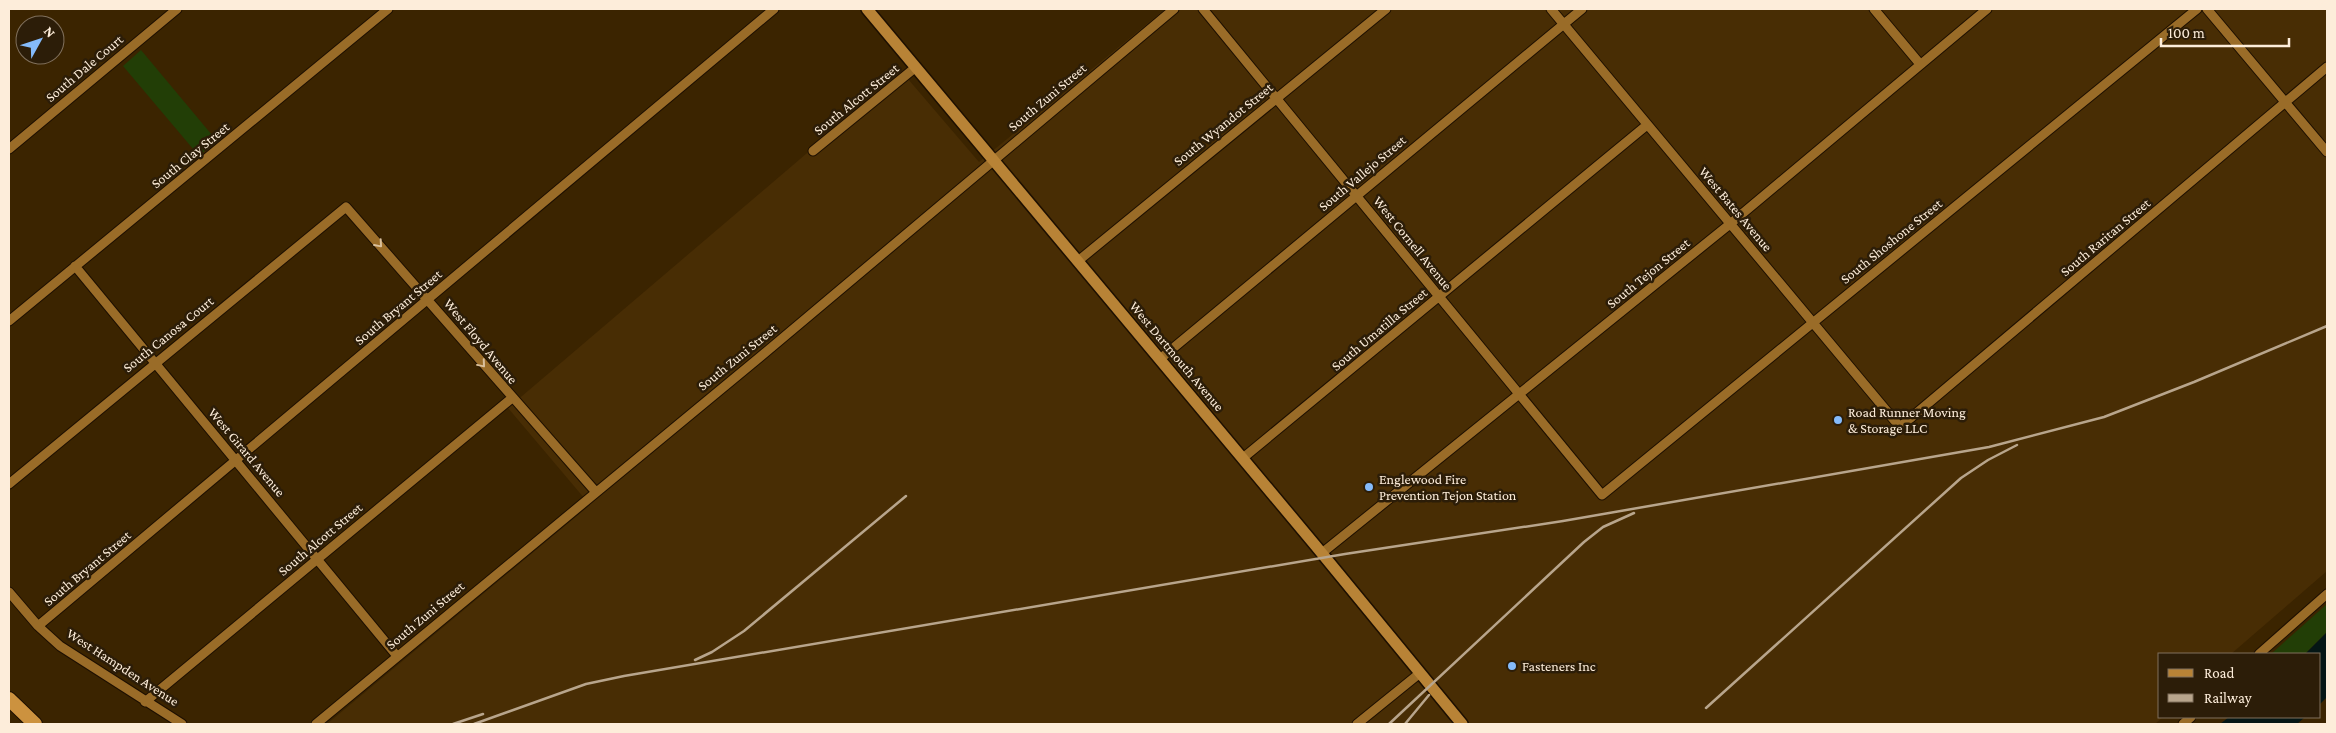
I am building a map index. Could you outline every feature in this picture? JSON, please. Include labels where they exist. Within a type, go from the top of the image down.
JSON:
[{"type":"highway","points":[[9,699],[35,724]]},
{"type":"main road","name":"West Dartmouth Avenue","points":[[867,9],[1243,458],[1462,724]]},
{"type":"street","name":"South Dale Court","points":[[9,149],[177,9]]},
{"type":"street","name":"South Clay Street","points":[[9,321],[388,9]]},
{"type":"street","name":"South Bryant Street","points":[[38,626],[774,9]]},
{"type":"street","name":"West Cornell Avenue","points":[[1203,9],[1602,495]]},
{"type":"street","name":"South Wyandot Street","points":[[1078,261],[1386,9]]},
{"type":"street","name":"West Bates Avenue","points":[[1551,9],[1900,428]]},
{"type":"street","name":"South Vallejo Street","points":[[1160,359],[1582,9]]},
{"type":"street","points":[[1874,9],[1920,64]]},
{"type":"street","name":"South Tejon Street","points":[[1322,553],[1730,224],[1987,9]]},
{"type":"street","name":"South Shoshone Street","points":[[1602,495],[2198,9]]},
{"type":"street","points":[[2207,9],[2327,152]]},
{"type":"street","name":"South Zuni Street","points":[[316,724],[595,491],[760,357],[1171,10]]},
{"type":"street","name":"South Alcott Street","points":[[813,151],[916,67]]},
{"type":"street","name":"South Raritan Street","points":[[1900,428],[2327,67]]},
{"type":"street","name":"South Umatilla Street","points":[[1243,458],[1648,124]]},
{"type":"street","name":"West Floyd Avenue","points":[[346,207],[595,491]]},
{"type":"street","name":"South Canosa Court","points":[[9,484],[346,207]]},
{"type":"street","name":"West Girard Avenue","points":[[75,266],[397,656]]},
{"type":"street","name":"South Alcott Street","points":[[145,702],[512,398]]},
{"type":"street","name":"West Hampden Avenue","points":[[9,592],[38,626],[68,652],[182,724]]},
{"type":"street","points":[[2260,653],[2327,594]]},
{"type":"street","points":[[1356,724],[1420,673]]},
{"type":"shaded area","points":[[1165,9],[2327,9],[2327,571],[2232,653],[2158,653],[2158,718],[2162,718],[2155,724],[327,724],[590,505],[508,408],[902,72],[979,162]]},
{"type":"shaded area","points":[[2327,632],[2327,697],[2321,703],[2321,653],[2306,653]]},
{"type":"shaded area","points":[[2228,718],[2304,718],[2297,724],[2220,724]]},
{"type":"green space","points":[[141,50],[217,141],[199,156],[123,66]]},
{"type":"green space","points":[[2327,604],[2327,632],[2306,653],[2272,653]]},
{"type":"railway","points":[[474,724],[586,684],[624,676],[1345,554],[1563,521],[1989,447],[2104,417],[2194,382],[2327,326]]},
{"type":"railway","points":[[1706,708],[1961,478],[1988,460],[2017,445]]},
{"type":"railway","points":[[695,660],[712,652],[744,631],[906,496]]},
{"type":"railway","points":[[1389,724],[1584,542],[1603,527],[1634,513]]},
{"type":"railway","points":[[1405,724],[1429,695]]},
{"type":"railway","points":[[453,724],[483,714]]},
{"type":"place","name":"Road Runner Moving & Storage LLC","points":[[1838,420]]},
{"type":"place","name":"Englewood Fire Prevention Tejon Station","points":[[1369,487]]},
{"type":"place","name":"Fasteners Inc","points":[[1512,666]]}]
